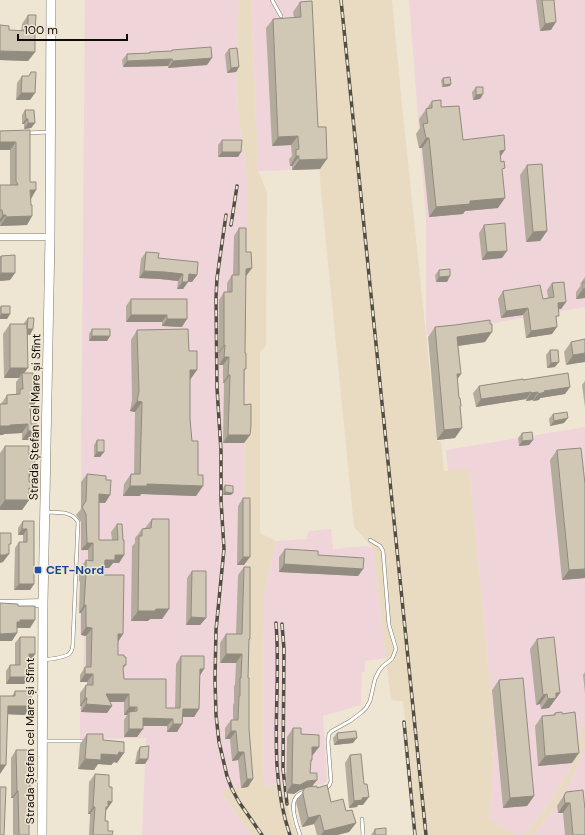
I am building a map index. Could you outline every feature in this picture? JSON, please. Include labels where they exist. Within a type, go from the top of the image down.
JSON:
[{"type":"main road","name":"Strada Ștefan cel Mare și Sfînt","points":[[42,835],[43,603],[50,237],[51,0]]},
{"type":"street","points":[[0,237],[50,237]]},
{"type":"street","points":[[0,604],[43,603]]},
{"type":"lane","points":[[272,0],[281,16]]},
{"type":"lane","points":[[22,133],[50,132]]},
{"type":"lane","points":[[43,660],[66,656],[72,650],[78,522],[76,518],[69,514],[45,512]]},
{"type":"lane","points":[[322,790],[330,785],[331,781],[328,742],[329,734],[332,730],[350,721],[366,708],[370,701],[375,679],[379,671],[392,658],[396,649],[389,625],[383,551],[380,546],[370,540]]},
{"type":"lane","points":[[42,741],[83,741]]},
{"type":"lane","points":[[300,835],[294,811],[294,798],[302,792],[309,792]]},
{"type":"lane","points":[[362,819],[363,835]]},
{"type":"shaded area","name":"CET-Nord","points":[[85,0],[239,0],[236,74],[238,109],[243,152],[245,152],[248,191],[245,375],[243,738],[248,787],[221,792],[252,835],[142,835],[146,738],[80,739],[80,706],[87,702],[117,701],[83,679],[84,635],[80,635],[80,613],[96,614],[80,595]]},
{"type":"shaded area","points":[[239,0],[251,0],[258,171],[267,192],[266,346],[260,352],[260,533],[276,541],[264,592],[263,786],[285,785],[285,793],[290,816],[297,835],[252,835],[221,792],[229,788],[247,787],[243,738],[245,375],[248,191],[245,153],[243,152],[238,109],[236,73]]},
{"type":"shaded area","points":[[251,0],[305,0],[315,143],[320,169],[258,171]]},
{"type":"shaded area","points":[[305,0],[392,0],[437,441],[441,441],[444,471],[469,469],[493,715],[491,715],[494,732],[494,752],[492,752],[494,759],[493,775],[491,775],[489,819],[516,835],[416,835],[403,701],[391,700],[373,548],[354,527],[321,192],[318,144],[316,144]]},
{"type":"shaded area","points":[[409,0],[585,0],[585,307],[426,335],[426,221]]},
{"type":"shaded area","points":[[585,427],[585,721],[579,738],[573,764],[549,804],[524,835],[516,835],[489,819],[491,774],[493,775],[494,760],[491,715],[493,714],[469,470],[448,471],[446,450]]},
{"type":"shaded area","points":[[331,529],[333,549],[366,546],[373,548],[386,658],[365,661],[365,672],[362,672],[361,705],[323,716],[327,781],[323,785],[315,785],[315,779],[285,779],[285,785],[263,786],[264,592],[276,541],[307,539],[309,531]]},
{"type":"shaded area","points":[[585,721],[585,744],[571,780],[553,811],[533,835],[524,835],[549,804],[573,764],[579,738]]},
{"type":"shaded area","points":[[585,744],[585,835],[533,835],[553,811],[571,780]]},
{"type":"building","points":[[542,0],[554,0],[556,22],[545,24]]},
{"type":"building","points":[[312,1],[318,127],[326,127],[327,159],[299,160],[299,156],[296,156],[296,150],[299,149],[298,136],[278,137],[273,19],[301,17],[300,2]]},
{"type":"building","points":[[28,15],[36,15],[35,52],[0,51],[0,25],[9,26],[9,30],[28,31]]},
{"type":"building","points":[[211,47],[212,58],[173,61],[172,59],[127,61],[127,54]]},
{"type":"building","points":[[237,48],[239,67],[231,68],[229,49]]},
{"type":"building","points":[[31,72],[36,72],[35,93],[21,93],[22,76],[29,76]]},
{"type":"building","points":[[450,77],[451,84],[444,85],[443,78]]},
{"type":"building","points":[[476,87],[483,87],[483,94],[476,95]]},
{"type":"building","points":[[441,100],[441,107],[459,106],[463,140],[504,135],[505,150],[500,151],[501,162],[504,161],[505,168],[502,169],[505,198],[470,201],[470,204],[436,207],[429,138],[426,138],[423,124],[428,123],[426,109],[432,108],[432,101]]},
{"type":"building","points":[[25,110],[34,110],[35,123],[28,123]]},
{"type":"building","points":[[30,130],[30,182],[36,182],[36,190],[30,190],[32,216],[6,217],[6,215],[3,215],[2,210],[0,210],[0,185],[18,185],[16,181],[16,142],[0,142],[0,131]]},
{"type":"building","points":[[222,140],[242,140],[241,152],[222,152]]},
{"type":"building","points":[[542,164],[547,231],[533,232],[527,165]]},
{"type":"building","points":[[505,223],[507,251],[487,252],[484,225]]},
{"type":"building","points":[[239,228],[246,228],[246,252],[251,252],[252,268],[246,269],[246,369],[244,369],[244,405],[251,404],[251,425],[250,435],[228,435],[230,375],[228,375],[229,357],[224,357],[224,292],[232,292],[232,275],[239,275]]},
{"type":"building","points":[[146,252],[159,253],[158,258],[198,262],[197,275],[189,274],[188,282],[182,282],[183,274],[144,271]]},
{"type":"building","points":[[15,255],[15,273],[1,273],[1,256]]},
{"type":"building","points":[[450,269],[450,276],[439,277],[439,270]]},
{"type":"building","points":[[564,282],[566,302],[558,303],[559,316],[556,316],[557,327],[531,331],[528,308],[506,311],[503,291],[540,285],[543,299],[554,297],[552,283]]},
{"type":"building","points":[[583,282],[585,282],[585,289],[583,289]]},
{"type":"building","points":[[131,299],[187,299],[187,319],[167,319],[167,315],[131,315]]},
{"type":"building","points":[[1,306],[10,306],[10,314],[1,314]]},
{"type":"building","points":[[28,318],[34,318],[33,329],[27,329]]},
{"type":"building","points":[[490,320],[490,324],[492,324],[492,332],[457,337],[461,374],[457,374],[462,428],[444,430],[435,327]]},
{"type":"building","points":[[10,324],[27,324],[28,368],[10,368]]},
{"type":"building","points":[[92,329],[110,329],[110,336],[92,336]]},
{"type":"building","points":[[188,329],[189,351],[197,351],[197,370],[190,370],[190,419],[192,441],[198,441],[198,475],[203,475],[203,486],[147,484],[147,486],[130,486],[131,474],[140,474],[142,402],[137,401],[139,391],[137,330]]},
{"type":"building","points":[[585,339],[585,353],[573,355],[571,342]]},
{"type":"building","points":[[550,350],[558,350],[559,362],[551,363]]},
{"type":"building","points":[[22,373],[33,373],[33,386],[36,386],[36,402],[30,402],[31,424],[37,424],[36,431],[28,431],[28,424],[0,426],[0,404],[7,404],[7,395],[20,394],[20,389],[23,389]]},
{"type":"building","points":[[568,373],[570,387],[544,391],[545,392],[538,394],[538,392],[531,392],[481,399],[479,386]]},
{"type":"building","points":[[567,412],[568,418],[554,421],[553,414]]},
{"type":"building","points":[[532,432],[533,440],[522,441],[522,433]]},
{"type":"building","points":[[97,440],[104,440],[104,452],[97,452]]},
{"type":"building","points":[[5,446],[29,446],[29,458],[35,458],[35,469],[29,469],[29,482],[37,482],[37,488],[29,488],[29,500],[5,500]]},
{"type":"building","points":[[581,448],[585,484],[585,569],[569,570],[557,450]]},
{"type":"building","points":[[87,474],[106,476],[106,480],[111,480],[110,495],[99,494],[99,540],[118,540],[117,524],[122,524],[124,555],[115,555],[115,560],[105,560],[104,575],[124,575],[123,634],[118,634],[118,655],[124,655],[124,657],[126,657],[126,665],[124,665],[123,668],[124,679],[166,679],[166,708],[180,708],[181,656],[204,656],[204,669],[200,669],[199,709],[183,709],[182,724],[173,724],[173,719],[143,718],[143,729],[129,729],[129,712],[137,711],[137,707],[129,707],[129,694],[106,694],[112,706],[86,704],[86,685],[93,685],[93,674],[85,674],[85,667],[91,667],[92,628],[86,627],[86,605],[84,605],[86,574],[84,573],[84,568],[86,567],[86,560],[93,561],[93,543],[87,543],[86,514],[82,507],[86,501]]},
{"type":"building","points":[[225,485],[233,486],[233,493],[225,492]]},
{"type":"building","points":[[243,498],[250,498],[250,557],[243,557]]},
{"type":"building","points":[[152,519],[169,519],[169,609],[138,611],[139,536],[142,536],[142,529],[151,528]]},
{"type":"building","points":[[23,521],[34,521],[34,584],[19,584],[19,542],[27,542],[27,529],[22,529]]},
{"type":"building","points":[[0,533],[11,533],[9,554],[0,555]]},
{"type":"building","points":[[285,549],[318,551],[318,555],[364,558],[363,569],[284,564]]},
{"type":"building","points":[[244,567],[250,567],[250,639],[248,678],[249,728],[253,779],[247,779],[244,752],[238,752],[236,731],[231,731],[231,720],[238,720],[242,654],[226,654],[226,634],[242,634]]},
{"type":"building","points":[[192,571],[206,571],[206,618],[191,617]]},
{"type":"building","points":[[0,603],[18,604],[18,606],[35,606],[35,620],[20,620],[20,622],[17,622],[17,633],[0,634]]},
{"type":"building","points":[[20,637],[35,637],[35,654],[29,654],[29,677],[10,677],[10,665],[20,665]]},
{"type":"building","points":[[554,637],[560,693],[556,693],[556,698],[548,699],[547,694],[543,695],[537,639]]},
{"type":"building","points":[[523,678],[534,796],[510,798],[499,680]]},
{"type":"building","points":[[15,691],[31,691],[31,706],[8,706],[6,765],[0,765],[0,696],[15,696]]},
{"type":"building","points":[[562,712],[562,714],[575,712],[579,753],[545,756],[542,716],[555,715],[555,713]]},
{"type":"building","points":[[293,728],[301,728],[301,734],[319,735],[319,747],[312,747],[310,773],[317,773],[317,780],[307,781],[300,785],[292,784]]},
{"type":"building","points":[[356,731],[357,738],[338,740],[337,733]]},
{"type":"building","points":[[87,734],[103,734],[103,740],[124,742],[124,753],[119,752],[118,755],[101,754],[101,760],[85,759]]},
{"type":"building","points":[[149,746],[148,759],[139,759],[140,747]]},
{"type":"building","points":[[16,750],[30,750],[29,835],[19,835]]},
{"type":"building","points":[[361,754],[364,784],[367,784],[369,797],[354,801],[350,755]]},
{"type":"building","points":[[95,774],[109,775],[109,787],[112,787],[112,802],[108,801],[105,821],[108,821],[108,831],[113,831],[112,835],[93,835]]},
{"type":"building","points":[[327,785],[331,802],[343,799],[346,811],[352,810],[356,823],[324,831],[320,815],[308,818],[303,791],[308,787],[317,786],[317,788]]},
{"type":"building","points":[[0,787],[6,787],[4,835],[0,835]]},
{"type":"building","points":[[583,790],[585,835],[573,835],[570,803],[565,803],[564,796],[566,792]]},
{"type":"building","points":[[386,828],[386,835],[375,835],[375,829]]},
{"type":"railway","points":[[341,0],[426,835]]},
{"type":"railway","points":[[231,225],[237,186]]},
{"type":"railway","points":[[226,215],[217,278],[216,298],[217,388],[221,451],[221,500],[224,549],[216,630],[216,715],[219,742],[227,776],[239,802],[262,835]]},
{"type":"railway","points":[[276,623],[277,757],[283,809],[290,835]]},
{"type":"railway","points":[[282,624],[284,649],[283,769],[287,804]]},
{"type":"railway","points":[[404,722],[415,835]]},
{"type":"place","name":"CET-Nord","points":[[38,570]]}]
